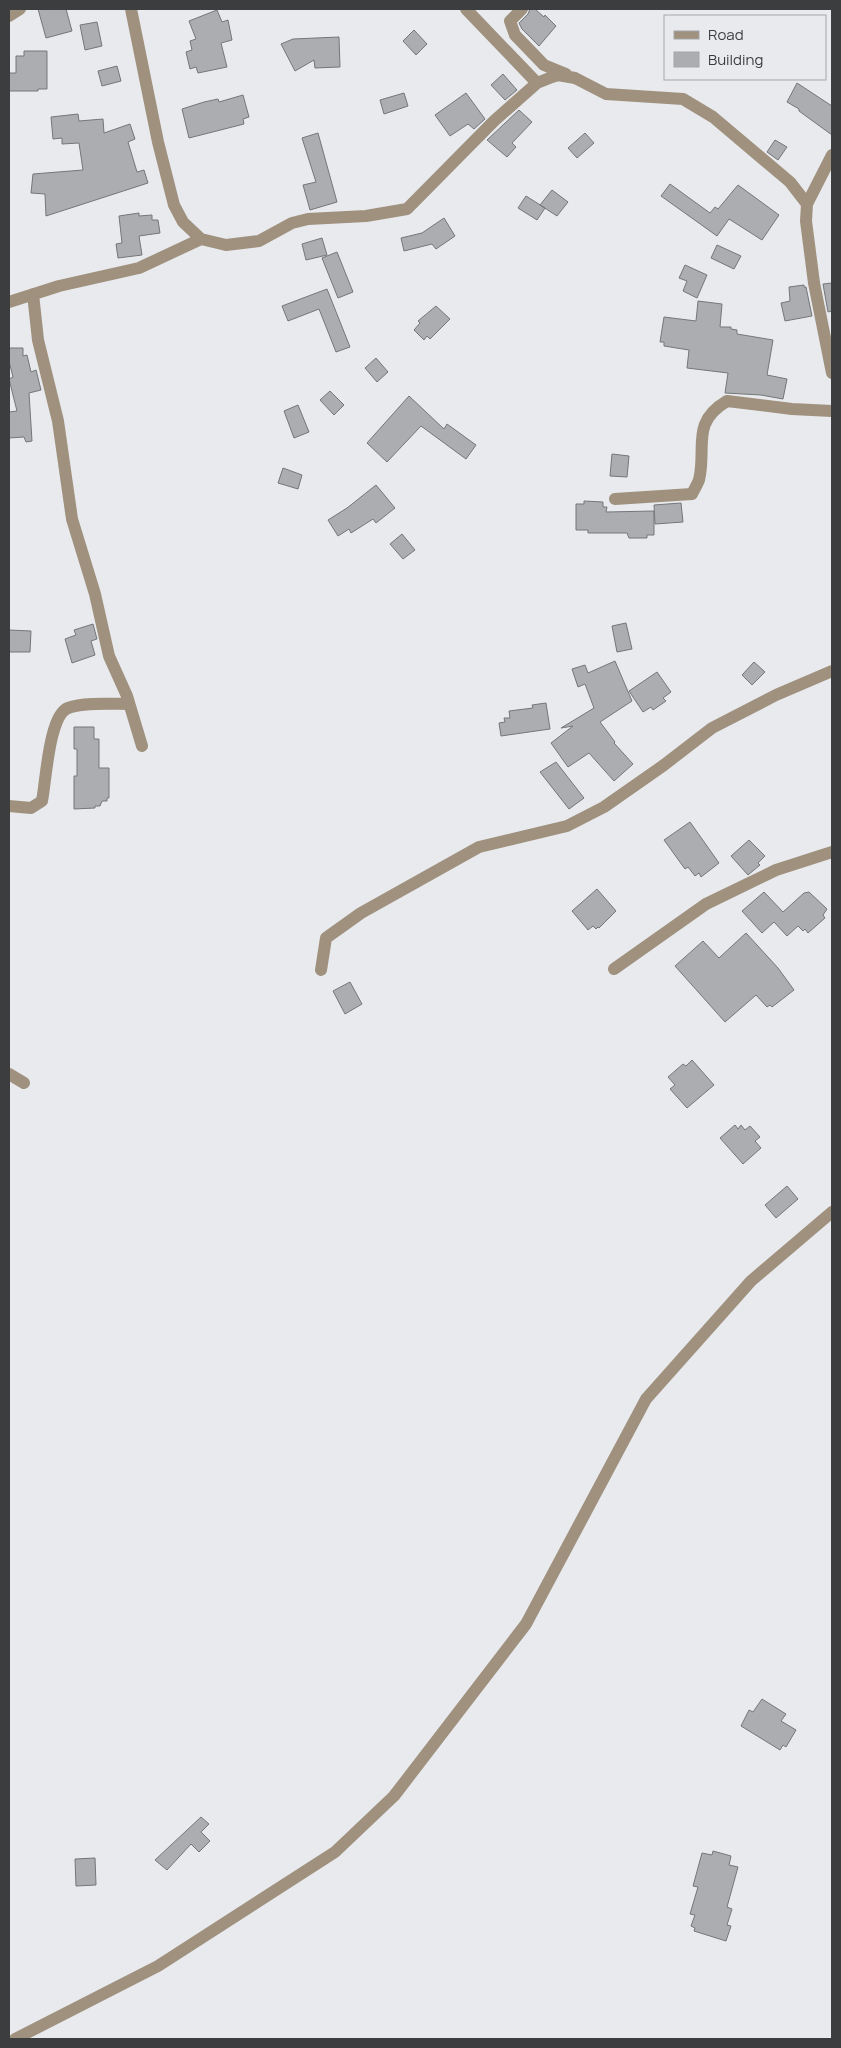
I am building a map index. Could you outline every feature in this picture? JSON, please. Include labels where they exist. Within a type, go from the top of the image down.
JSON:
[{"type":"street","points":[[9,16],[20,9]]},
{"type":"street","points":[[131,9],[158,142],[174,205],[183,222],[201,239],[226,245],[259,241],[292,223],[308,219],[366,216],[407,209],[494,121],[537,83],[558,75],[575,78]]},
{"type":"street","points":[[466,9],[537,83]]},
{"type":"street","points":[[522,9],[510,21],[515,35],[544,65],[606,94],[683,98],[713,117],[790,182],[807,204]]},
{"type":"street","points":[[832,155],[807,204],[806,221],[814,282],[830,346],[832,372]]},
{"type":"street","points":[[9,302],[59,286],[139,268],[201,239]]},
{"type":"street","points":[[32,294],[38,340],[58,421],[72,519],[95,594],[108,656],[129,704],[142,746]]},
{"type":"street","points":[[615,499],[692,494],[699,480],[702,426],[718,406],[727,401],[792,409],[832,411]]},
{"type":"street","points":[[321,970],[326,938],[361,913],[479,847],[567,826],[604,807],[664,765],[712,728],[776,695],[832,670]]},
{"type":"street","points":[[9,806],[31,808],[42,801],[57,716],[66,708],[129,704]]},
{"type":"street","points":[[614,968],[706,904],[776,870],[832,852]]},
{"type":"street","points":[[9,1074],[24,1082]]},
{"type":"street","points":[[15,2039],[158,1966],[319,1863],[336,1852],[394,1796],[526,1624],[646,1398],[751,1281],[832,1212]]},
{"type":"building","points":[[38,9],[66,9],[72,31],[46,38]]},
{"type":"building","points":[[530,9],[535,9],[544,17],[545,15],[556,26],[539,46],[522,29],[519,23],[528,14]]},
{"type":"building","points":[[217,10],[222,22],[228,20],[232,40],[221,43],[227,67],[198,73],[196,67],[190,69],[186,52],[192,50],[190,41],[196,39],[189,21]]},
{"type":"building","points":[[97,22],[102,46],[85,50],[80,25]]},
{"type":"building","points":[[414,30],[427,44],[416,55],[403,41]]},
{"type":"building","points":[[339,37],[340,67],[315,68],[314,60],[295,71],[281,44],[293,39]]},
{"type":"building","points":[[24,51],[47,51],[47,89],[38,89],[38,91],[9,91],[9,73],[16,73],[16,56],[24,56]]},
{"type":"building","points":[[117,66],[121,81],[102,86],[98,71]]},
{"type":"building","points":[[503,74],[517,90],[505,100],[491,85]]},
{"type":"building","points":[[797,83],[832,106],[832,135],[787,102]]},
{"type":"building","points":[[404,93],[408,106],[384,114],[380,100]]},
{"type":"building","points":[[466,93],[485,119],[474,129],[468,124],[450,136],[435,115]]},
{"type":"building","points":[[243,95],[249,117],[243,119],[244,124],[189,138],[182,109],[204,102],[218,99],[219,102]]},
{"type":"building","points":[[519,110],[532,122],[512,143],[516,147],[507,157],[487,140]]},
{"type":"building","points":[[78,114],[79,121],[103,119],[104,133],[130,124],[135,139],[128,142],[137,172],[144,170],[148,183],[46,216],[45,194],[31,193],[33,174],[83,170],[79,143],[62,144],[62,138],[53,139],[51,117]]},
{"type":"building","points":[[318,133],[337,202],[310,210],[303,185],[316,182],[302,138]]},
{"type":"building","points":[[585,133],[594,143],[577,158],[568,148]]},
{"type":"building","points":[[775,140],[787,147],[778,160],[767,152]]},
{"type":"building","points":[[670,184],[710,213],[715,207],[718,209],[738,185],[779,215],[762,240],[729,219],[717,236],[661,196]]},
{"type":"building","points":[[552,190],[568,202],[557,216],[540,205]]},
{"type":"building","points":[[526,196],[545,208],[537,220],[518,208]]},
{"type":"building","points":[[139,213],[139,216],[152,215],[152,220],[158,220],[160,233],[139,236],[142,255],[118,258],[116,244],[122,243],[119,216]]},
{"type":"building","points":[[444,218],[455,236],[436,249],[432,244],[404,251],[401,238],[422,233]]},
{"type":"building","points":[[322,238],[327,255],[306,260],[302,244]]},
{"type":"building","points":[[717,245],[741,256],[734,269],[711,258]]},
{"type":"building","points":[[337,252],[353,292],[338,298],[322,258]]},
{"type":"building","points":[[685,265],[707,275],[697,298],[683,291],[687,281],[679,278]]},
{"type":"building","points":[[832,283],[832,311],[828,312],[823,284]]},
{"type":"building","points":[[804,285],[812,316],[785,321],[781,303],[790,301],[789,287]]},
{"type":"building","points":[[327,289],[350,347],[336,352],[319,309],[288,321],[282,306]]},
{"type":"building","points":[[698,301],[722,304],[720,327],[731,327],[731,329],[737,330],[737,334],[773,340],[767,375],[787,379],[783,399],[761,395],[725,393],[728,373],[687,368],[689,350],[664,346],[664,342],[660,342],[664,317],[696,321]]},
{"type":"building","points":[[436,306],[450,319],[430,339],[427,336],[424,340],[414,330],[420,323],[418,321]]},
{"type":"building","points":[[9,348],[23,348],[23,356],[27,355],[31,372],[36,370],[41,390],[29,393],[32,441],[26,442],[24,437],[9,438],[9,412],[17,411],[9,379],[13,377],[9,361]]},
{"type":"building","points":[[376,358],[388,372],[377,382],[365,368]]},
{"type":"building","points":[[330,391],[344,405],[334,415],[320,400]]},
{"type":"building","points":[[409,396],[444,429],[447,424],[476,445],[466,459],[421,426],[387,462],[367,443]]},
{"type":"building","points":[[298,405],[309,432],[294,438],[284,411]]},
{"type":"building","points":[[612,454],[629,456],[627,477],[610,476]]},
{"type":"building","points":[[283,468],[302,475],[298,489],[278,483]]},
{"type":"building","points":[[376,485],[395,508],[376,523],[373,519],[351,533],[349,529],[338,536],[328,520]]},
{"type":"building","points":[[584,501],[603,502],[603,507],[607,507],[606,512],[654,511],[654,535],[647,535],[647,538],[629,538],[627,533],[588,533],[588,530],[576,530],[576,504],[584,504]]},
{"type":"building","points":[[681,503],[683,522],[655,524],[654,505]]},
{"type":"building","points":[[402,534],[415,550],[403,559],[390,544]]},
{"type":"building","points":[[626,623],[632,649],[617,652],[612,626]]},
{"type":"building","points":[[93,624],[97,639],[91,641],[95,655],[72,663],[65,639],[76,635],[74,630]]},
{"type":"building","points":[[9,630],[31,631],[30,652],[9,652]]},
{"type":"building","points":[[615,661],[632,701],[600,722],[614,743],[633,764],[614,781],[589,753],[568,767],[551,743],[573,726],[561,728],[594,708],[585,684],[578,687],[572,669],[585,665],[588,673]]},
{"type":"building","points":[[754,662],[765,672],[752,685],[742,675]]},
{"type":"building","points":[[657,672],[671,692],[663,698],[666,701],[653,710],[651,707],[643,712],[629,691]]},
{"type":"building","points":[[546,703],[550,729],[501,736],[499,723],[505,722],[504,718],[510,718],[509,711],[533,708],[532,705]]},
{"type":"building","points":[[74,727],[94,727],[94,739],[99,739],[99,768],[109,768],[109,798],[107,798],[107,801],[102,801],[100,806],[95,806],[95,808],[74,809],[74,776],[77,776],[77,749],[74,749]]},
{"type":"building","points":[[556,762],[584,798],[569,809],[540,772]]},
{"type":"building","points":[[690,822],[719,863],[701,877],[699,873],[695,876],[688,867],[685,869],[664,840]]},
{"type":"building","points":[[749,840],[765,856],[758,863],[760,865],[748,875],[731,856]]},
{"type":"building","points":[[597,889],[616,911],[599,928],[596,929],[593,926],[588,930],[572,911]]},
{"type":"building","points":[[764,892],[783,912],[804,893],[809,892],[827,909],[823,915],[825,918],[808,933],[805,929],[803,931],[798,926],[787,936],[774,922],[762,933],[742,911]]},
{"type":"building","points":[[746,933],[778,968],[794,990],[772,1007],[770,1005],[767,1007],[756,995],[725,1022],[675,966],[703,941],[719,958]]},
{"type":"building","points":[[350,982],[362,1004],[345,1014],[333,991]]},
{"type":"building","points":[[692,1060],[714,1085],[687,1108],[670,1089],[675,1085],[668,1077],[683,1064],[686,1066]]},
{"type":"building","points":[[735,1125],[738,1129],[741,1125],[745,1130],[750,1126],[760,1137],[755,1141],[761,1148],[743,1164],[720,1138]]},
{"type":"building","points":[[787,1186],[798,1199],[776,1218],[765,1205]]},
{"type":"building","points":[[762,1699],[786,1714],[781,1721],[796,1730],[786,1747],[783,1745],[780,1750],[741,1726],[749,1710],[753,1712]]},
{"type":"building","points":[[201,1817],[209,1824],[201,1832],[210,1841],[199,1852],[191,1844],[167,1870],[155,1860]]},
{"type":"building","points":[[713,1851],[731,1856],[729,1865],[738,1867],[727,1907],[732,1909],[727,1925],[731,1926],[726,1941],[694,1931],[695,1928],[691,1926],[695,1915],[690,1914],[698,1887],[693,1886],[702,1853],[712,1855]]},
{"type":"building","points":[[95,1858],[96,1885],[76,1886],[75,1859]]}]
